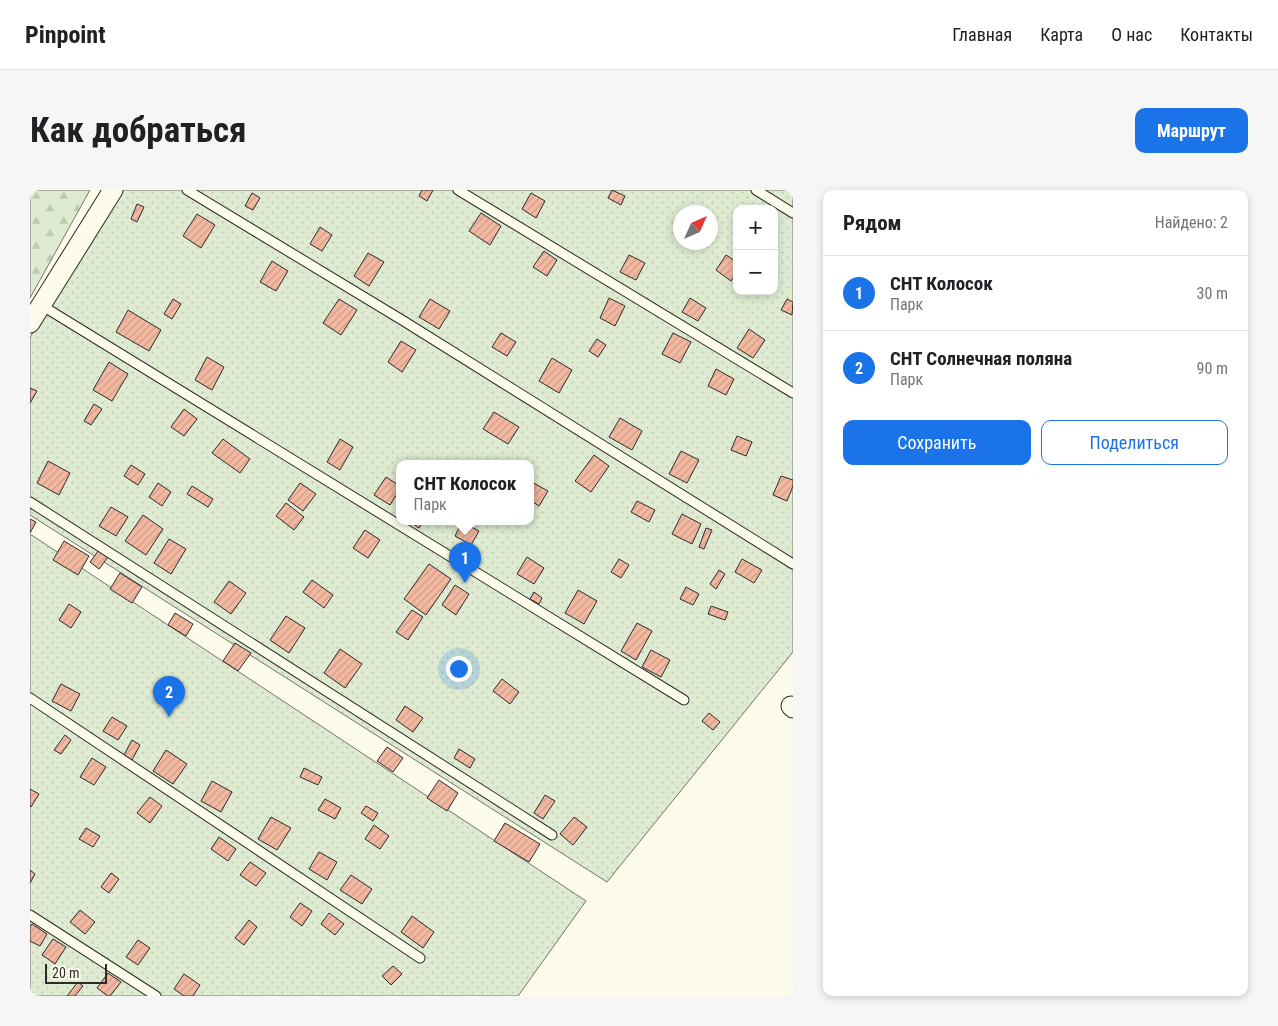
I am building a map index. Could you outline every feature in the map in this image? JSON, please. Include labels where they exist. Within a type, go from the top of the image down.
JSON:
[{"type":"street","points":[[30,323],[113,190]]},
{"type":"lane","points":[[187,190],[402,320],[793,564]]},
{"type":"lane","points":[[458,190],[793,392]]},
{"type":"lane","points":[[756,190],[793,212]]},
{"type":"lane","points":[[41,305],[396,523]]},
{"type":"lane","points":[[30,502],[552,835]]},
{"type":"lane","points":[[399,525],[684,700]]},
{"type":"lane","points":[[30,698],[420,958]]},
{"type":"lane","points":[[30,915],[156,996]]},
{"type":"green space","points":[[30,190],[90,190],[30,298]]},
{"type":"green space","points":[[106,190],[793,190],[793,652],[607,882],[30,515],[30,338]]},
{"type":"green space","points":[[30,534],[586,901],[518,996],[30,996]]},
{"type":"building","points":[[422,190],[433,190],[427,201],[419,196]]},
{"type":"building","points":[[612,190],[625,196],[621,205],[608,198]]},
{"type":"building","points":[[252,193],[260,198],[253,210],[245,206]]},
{"type":"building","points":[[531,193],[545,201],[536,218],[522,209]]},
{"type":"building","points":[[137,204],[144,207],[137,222],[131,219]]},
{"type":"building","points":[[481,213],[501,226],[490,245],[469,231]]},
{"type":"building","points":[[197,214],[215,225],[201,248],[183,236]]},
{"type":"building","points":[[320,227],[332,235],[322,251],[310,244]]},
{"type":"building","points":[[544,251],[557,260],[547,276],[533,267]]},
{"type":"building","points":[[368,253],[384,262],[369,286],[354,276]]},
{"type":"building","points":[[629,255],[645,263],[636,280],[620,272]]},
{"type":"building","points":[[726,255],[733,259],[733,278],[731,281],[716,270]]},
{"type":"building","points":[[272,261],[288,271],[276,291],[260,282]]},
{"type":"building","points":[[609,298],[625,306],[615,326],[600,318]]},
{"type":"building","points":[[690,298],[706,308],[698,321],[682,312]]},
{"type":"building","points":[[173,299],[181,304],[172,319],[164,314]]},
{"type":"building","points":[[339,299],[357,310],[341,335],[323,323]]},
{"type":"building","points":[[430,299],[450,311],[439,329],[419,317]]},
{"type":"building","points":[[787,299],[793,302],[792,315],[781,310]]},
{"type":"building","points":[[128,310],[161,330],[149,351],[116,332]]},
{"type":"building","points":[[749,329],[765,340],[753,358],[737,348]]},
{"type":"building","points":[[501,333],[516,342],[507,356],[492,347]]},
{"type":"building","points":[[673,333],[691,342],[680,363],[662,354]]},
{"type":"building","points":[[597,339],[606,345],[598,357],[589,351]]},
{"type":"building","points":[[401,341],[416,350],[402,372],[388,362]]},
{"type":"building","points":[[207,357],[224,367],[212,390],[195,380]]},
{"type":"building","points":[[552,358],[572,370],[559,393],[539,381]]},
{"type":"building","points":[[109,362],[128,374],[112,401],[93,390]]},
{"type":"building","points":[[716,369],[734,379],[726,395],[708,386]]},
{"type":"building","points":[[30,388],[37,391],[30,403]]},
{"type":"building","points":[[94,404],[102,409],[91,425],[84,421]]},
{"type":"building","points":[[184,409],[197,419],[184,436],[171,427]]},
{"type":"building","points":[[494,412],[519,427],[508,444],[483,429]]},
{"type":"building","points":[[620,418],[642,431],[632,450],[609,437]]},
{"type":"building","points":[[737,436],[752,442],[746,456],[731,450]]},
{"type":"building","points":[[223,439],[250,459],[240,473],[212,453]]},
{"type":"building","points":[[340,439],[353,447],[340,470],[327,462]]},
{"type":"building","points":[[681,451],[699,460],[687,483],[669,474]]},
{"type":"building","points":[[594,455],[609,466],[591,492],[575,481]]},
{"type":"building","points":[[48,461],[70,473],[59,495],[37,483]]},
{"type":"building","points":[[131,465],[145,474],[138,485],[124,476]]},
{"type":"building","points":[[781,476],[793,480],[793,486],[787,501],[773,495]]},
{"type":"building","points":[[386,477],[396,483],[396,495],[390,505],[374,495]]},
{"type":"building","points":[[158,483],[171,492],[162,506],[149,497]]},
{"type":"building","points":[[300,483],[316,494],[303,511],[288,500]]},
{"type":"building","points":[[534,483],[548,491],[539,506],[534,503]]},
{"type":"building","points":[[192,486],[213,499],[208,507],[187,494]]},
{"type":"building","points":[[637,501],[655,510],[649,522],[631,512]]},
{"type":"building","points":[[286,503],[304,517],[294,530],[276,516]]},
{"type":"building","points":[[111,507],[128,517],[116,536],[99,526]]},
{"type":"building","points":[[682,514],[701,524],[692,544],[672,534]]},
{"type":"building","points":[[143,515],[163,529],[146,555],[125,541]]},
{"type":"building","points":[[30,519],[36,522],[30,533]]},
{"type":"building","points":[[460,525],[468,525],[479,531],[471,545],[455,536]]},
{"type":"building","points":[[706,528],[712,530],[704,549],[699,547]]},
{"type":"building","points":[[365,530],[380,540],[368,558],[353,548]]},
{"type":"building","points":[[169,539],[186,549],[171,574],[154,563]]},
{"type":"building","points":[[64,541],[89,556],[78,575],[53,560]]},
{"type":"building","points":[[99,550],[108,557],[99,569],[90,562]]},
{"type":"building","points":[[527,557],[544,568],[534,584],[517,574]]},
{"type":"building","points":[[619,559],[629,565],[621,578],[611,572]]},
{"type":"building","points":[[742,559],[762,570],[754,583],[735,572]]},
{"type":"building","points":[[429,564],[451,579],[426,615],[404,599]]},
{"type":"building","points":[[719,570],[725,574],[716,589],[710,584]]},
{"type":"building","points":[[120,573],[142,587],[132,603],[110,589]]},
{"type":"building","points":[[312,580],[333,595],[324,608],[303,592]]},
{"type":"building","points":[[229,581],[246,593],[231,614],[214,602]]},
{"type":"building","points":[[455,585],[469,594],[456,615],[442,605]]},
{"type":"building","points":[[686,587],[699,594],[693,605],[680,599]]},
{"type":"building","points":[[578,590],[597,601],[584,624],[565,613]]},
{"type":"building","points":[[534,592],[542,598],[539,604],[530,599]]},
{"type":"building","points":[[69,604],[81,612],[71,628],[59,620]]},
{"type":"building","points":[[711,606],[728,612],[725,620],[708,614]]},
{"type":"building","points":[[412,610],[423,617],[408,640],[396,632]]},
{"type":"building","points":[[175,613],[193,624],[186,636],[168,625]]},
{"type":"building","points":[[286,616],[305,628],[289,653],[270,640]]},
{"type":"building","points":[[637,623],[652,631],[636,660],[621,651]]},
{"type":"building","points":[[235,643],[251,653],[238,671],[223,661]]},
{"type":"building","points":[[340,649],[362,664],[345,688],[324,673]]},
{"type":"building","points":[[651,650],[670,660],[661,677],[642,667]]},
{"type":"building","points":[[502,679],[519,692],[510,704],[493,691]]},
{"type":"building","points":[[61,684],[80,694],[71,711],[52,701]]},
{"type":"building","points":[[405,706],[423,718],[413,732],[396,720]]},
{"type":"building","points":[[709,713],[720,722],[713,730],[702,721]]},
{"type":"building","points":[[112,717],[127,726],[118,740],[103,731]]},
{"type":"building","points":[[65,735],[71,740],[61,754],[54,750]]},
{"type":"building","points":[[132,740],[140,745],[132,760],[124,755]]},
{"type":"building","points":[[387,747],[403,758],[393,772],[377,761]]},
{"type":"building","points":[[459,749],[475,759],[470,768],[454,758]]},
{"type":"building","points":[[166,750],[187,764],[173,784],[153,771]]},
{"type":"building","points":[[92,758],[106,767],[94,785],[80,777]]},
{"type":"building","points":[[304,768],[322,777],[318,785],[300,777]]},
{"type":"building","points":[[439,780],[458,793],[447,811],[427,798]]},
{"type":"building","points":[[212,781],[232,792],[221,812],[201,801]]},
{"type":"building","points":[[30,789],[39,794],[31,807],[30,806]]},
{"type":"building","points":[[545,795],[555,801],[543,819],[534,813]]},
{"type":"building","points":[[150,797],[162,806],[150,823],[137,813]]},
{"type":"building","points":[[325,799],[341,808],[335,819],[318,810]]},
{"type":"building","points":[[366,806],[378,813],[373,821],[361,813]]},
{"type":"building","points":[[271,817],[291,828],[277,850],[258,839]]},
{"type":"building","points":[[574,817],[587,827],[573,845],[560,834]]},
{"type":"building","points":[[505,823],[540,844],[529,862],[494,841]]},
{"type":"building","points":[[374,825],[389,836],[380,849],[365,839]]},
{"type":"building","points":[[86,828],[100,836],[93,847],[79,839]]},
{"type":"building","points":[[219,837],[236,849],[228,861],[211,849]]},
{"type":"building","points":[[319,852],[337,862],[327,880],[309,869]]},
{"type":"building","points":[[250,862],[266,873],[256,886],[240,875]]},
{"type":"building","points":[[30,870],[35,874],[30,883]]},
{"type":"building","points":[[111,873],[119,879],[109,893],[101,887]]},
{"type":"building","points":[[351,875],[372,889],[362,904],[340,890]]},
{"type":"building","points":[[300,903],[312,911],[302,926],[290,917]]},
{"type":"building","points":[[80,910],[95,922],[85,934],[70,922]]},
{"type":"building","points":[[329,913],[344,924],[335,935],[321,924]]},
{"type":"building","points":[[412,916],[434,932],[423,948],[401,932]]},
{"type":"building","points":[[249,920],[257,927],[244,945],[235,938]]},
{"type":"building","points":[[32,924],[47,934],[40,946],[30,941],[30,927]]},
{"type":"building","points":[[53,939],[66,947],[55,964],[42,955]]},
{"type":"building","points":[[138,940],[150,948],[138,965],[126,957]]},
{"type":"building","points":[[393,966],[402,974],[391,985],[382,976]]},
{"type":"building","points":[[108,973],[121,982],[110,996],[97,988]]},
{"type":"building","points":[[184,974],[200,985],[193,996],[184,996],[174,989]]},
{"type":"building","points":[[78,982],[83,986],[75,996],[67,996]]},
{"type":"place","name":"СНТ Колосок","points":[[465,583]]},
{"type":"place","name":"СНТ Солнечная поляна","points":[[169,717]]}]
